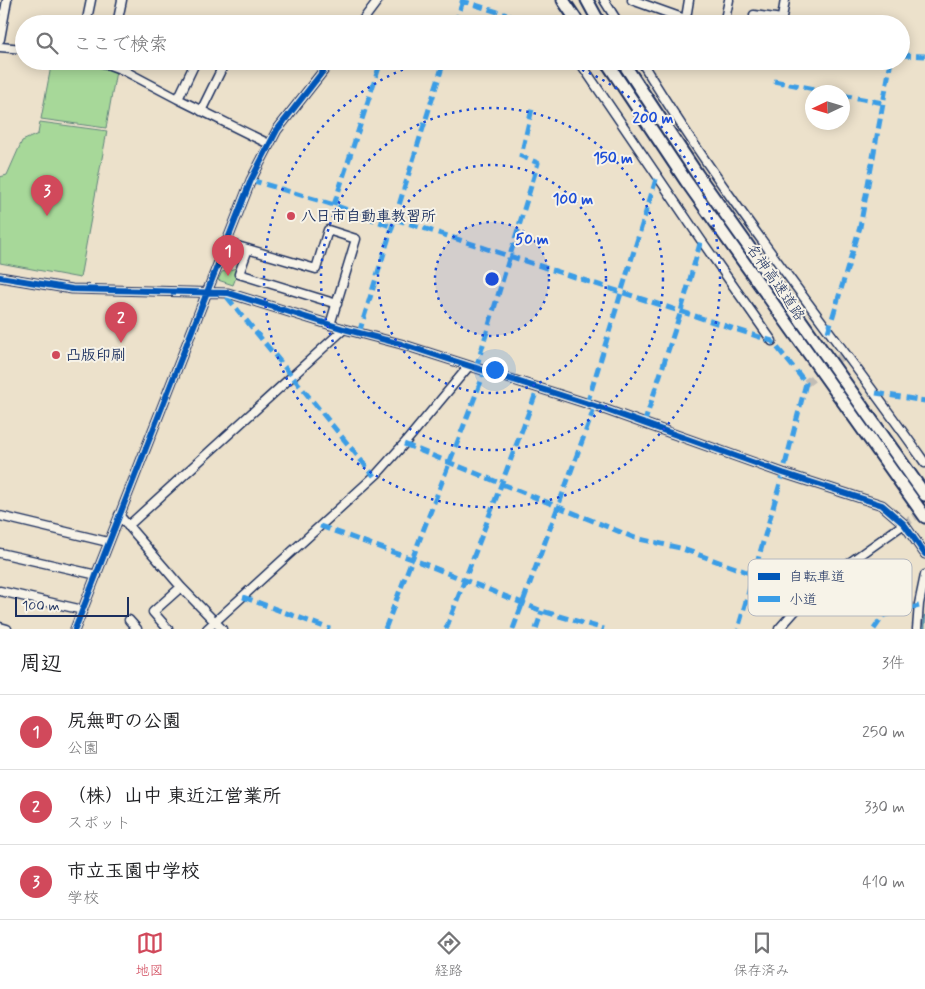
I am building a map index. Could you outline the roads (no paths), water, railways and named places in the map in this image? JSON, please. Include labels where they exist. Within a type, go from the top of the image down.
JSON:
[{"type":"highway","points":[[563,0],[573,15]]},
{"type":"highway","points":[[570,0],[579,15]]},
{"type":"highway","points":[[587,0],[595,15]]},
{"type":"highway","name":"名神高速道路","points":[[611,70],[651,131],[925,517]]},
{"type":"highway","name":"名神高速道路","points":[[628,70],[697,174],[925,495]]},
{"type":"street","points":[[88,15],[91,0]]},
{"type":"street","points":[[119,15],[122,0]]},
{"type":"street","points":[[367,15],[378,0]]},
{"type":"street","points":[[604,0],[612,15]]},
{"type":"street","points":[[632,0],[677,15]]},
{"type":"street","points":[[686,15],[689,0]]},
{"type":"street","points":[[726,15],[729,0]]},
{"type":"street","points":[[783,15],[785,0]]},
{"type":"street","points":[[0,39],[4,4]]},
{"type":"street","points":[[0,47],[15,48]]},
{"type":"street","points":[[123,70],[178,100],[269,144]]},
{"type":"street","points":[[178,100],[192,70]]},
{"type":"street","points":[[201,111],[221,70]]},
{"type":"street","points":[[75,629],[108,542],[188,345],[206,293],[251,180],[277,130],[323,70]]},
{"type":"street","points":[[585,70],[772,341]]},
{"type":"street","points":[[646,70],[671,111],[739,211],[828,332],[856,366],[925,462]]},
{"type":"street","points":[[226,243],[316,269],[328,230],[356,239],[330,325]]},
{"type":"street","points":[[248,249],[239,274],[337,304]]},
{"type":"street","points":[[0,277],[72,289],[228,293],[330,325],[401,344],[595,406],[783,473],[882,505],[904,524],[925,554]]},
{"type":"street","points":[[128,526],[344,329]]},
{"type":"street","points":[[207,629],[377,474],[469,366]]},
{"type":"street","points":[[119,515],[181,587],[222,629]]},
{"type":"street","points":[[0,516],[108,542]]},
{"type":"street","points":[[855,559],[904,524]]},
{"type":"street","points":[[0,553],[97,575]]},
{"type":"street","points":[[918,629],[919,604],[925,574]]},
{"type":"street","points":[[168,629],[153,612],[181,587]]},
{"type":"street","points":[[0,591],[83,610]]},
{"type":"street","points":[[780,629],[791,616]]},
{"type":"street","points":[[129,620],[137,629]]},
{"type":"street","points":[[0,627],[7,629]]},
{"type":"waterway","points":[[924,629],[925,616]]},
{"type":"tunnel","points":[[806,383],[846,353]]},
{"type":"tunnel","points":[[904,524],[925,510]]},
{"type":"place","name":"市立玉園中学校","points":[[47,216]]},
{"type":"place","name":"八日市自動車教習所","points":[[291,216]]},
{"type":"place","name":"尻無町の公園","points":[[228,276]]},
{"type":"place","name":"（株）山中 東近江営業所","points":[[121,343]]},
{"type":"place","name":"凸版印刷","points":[[56,355]]}]
